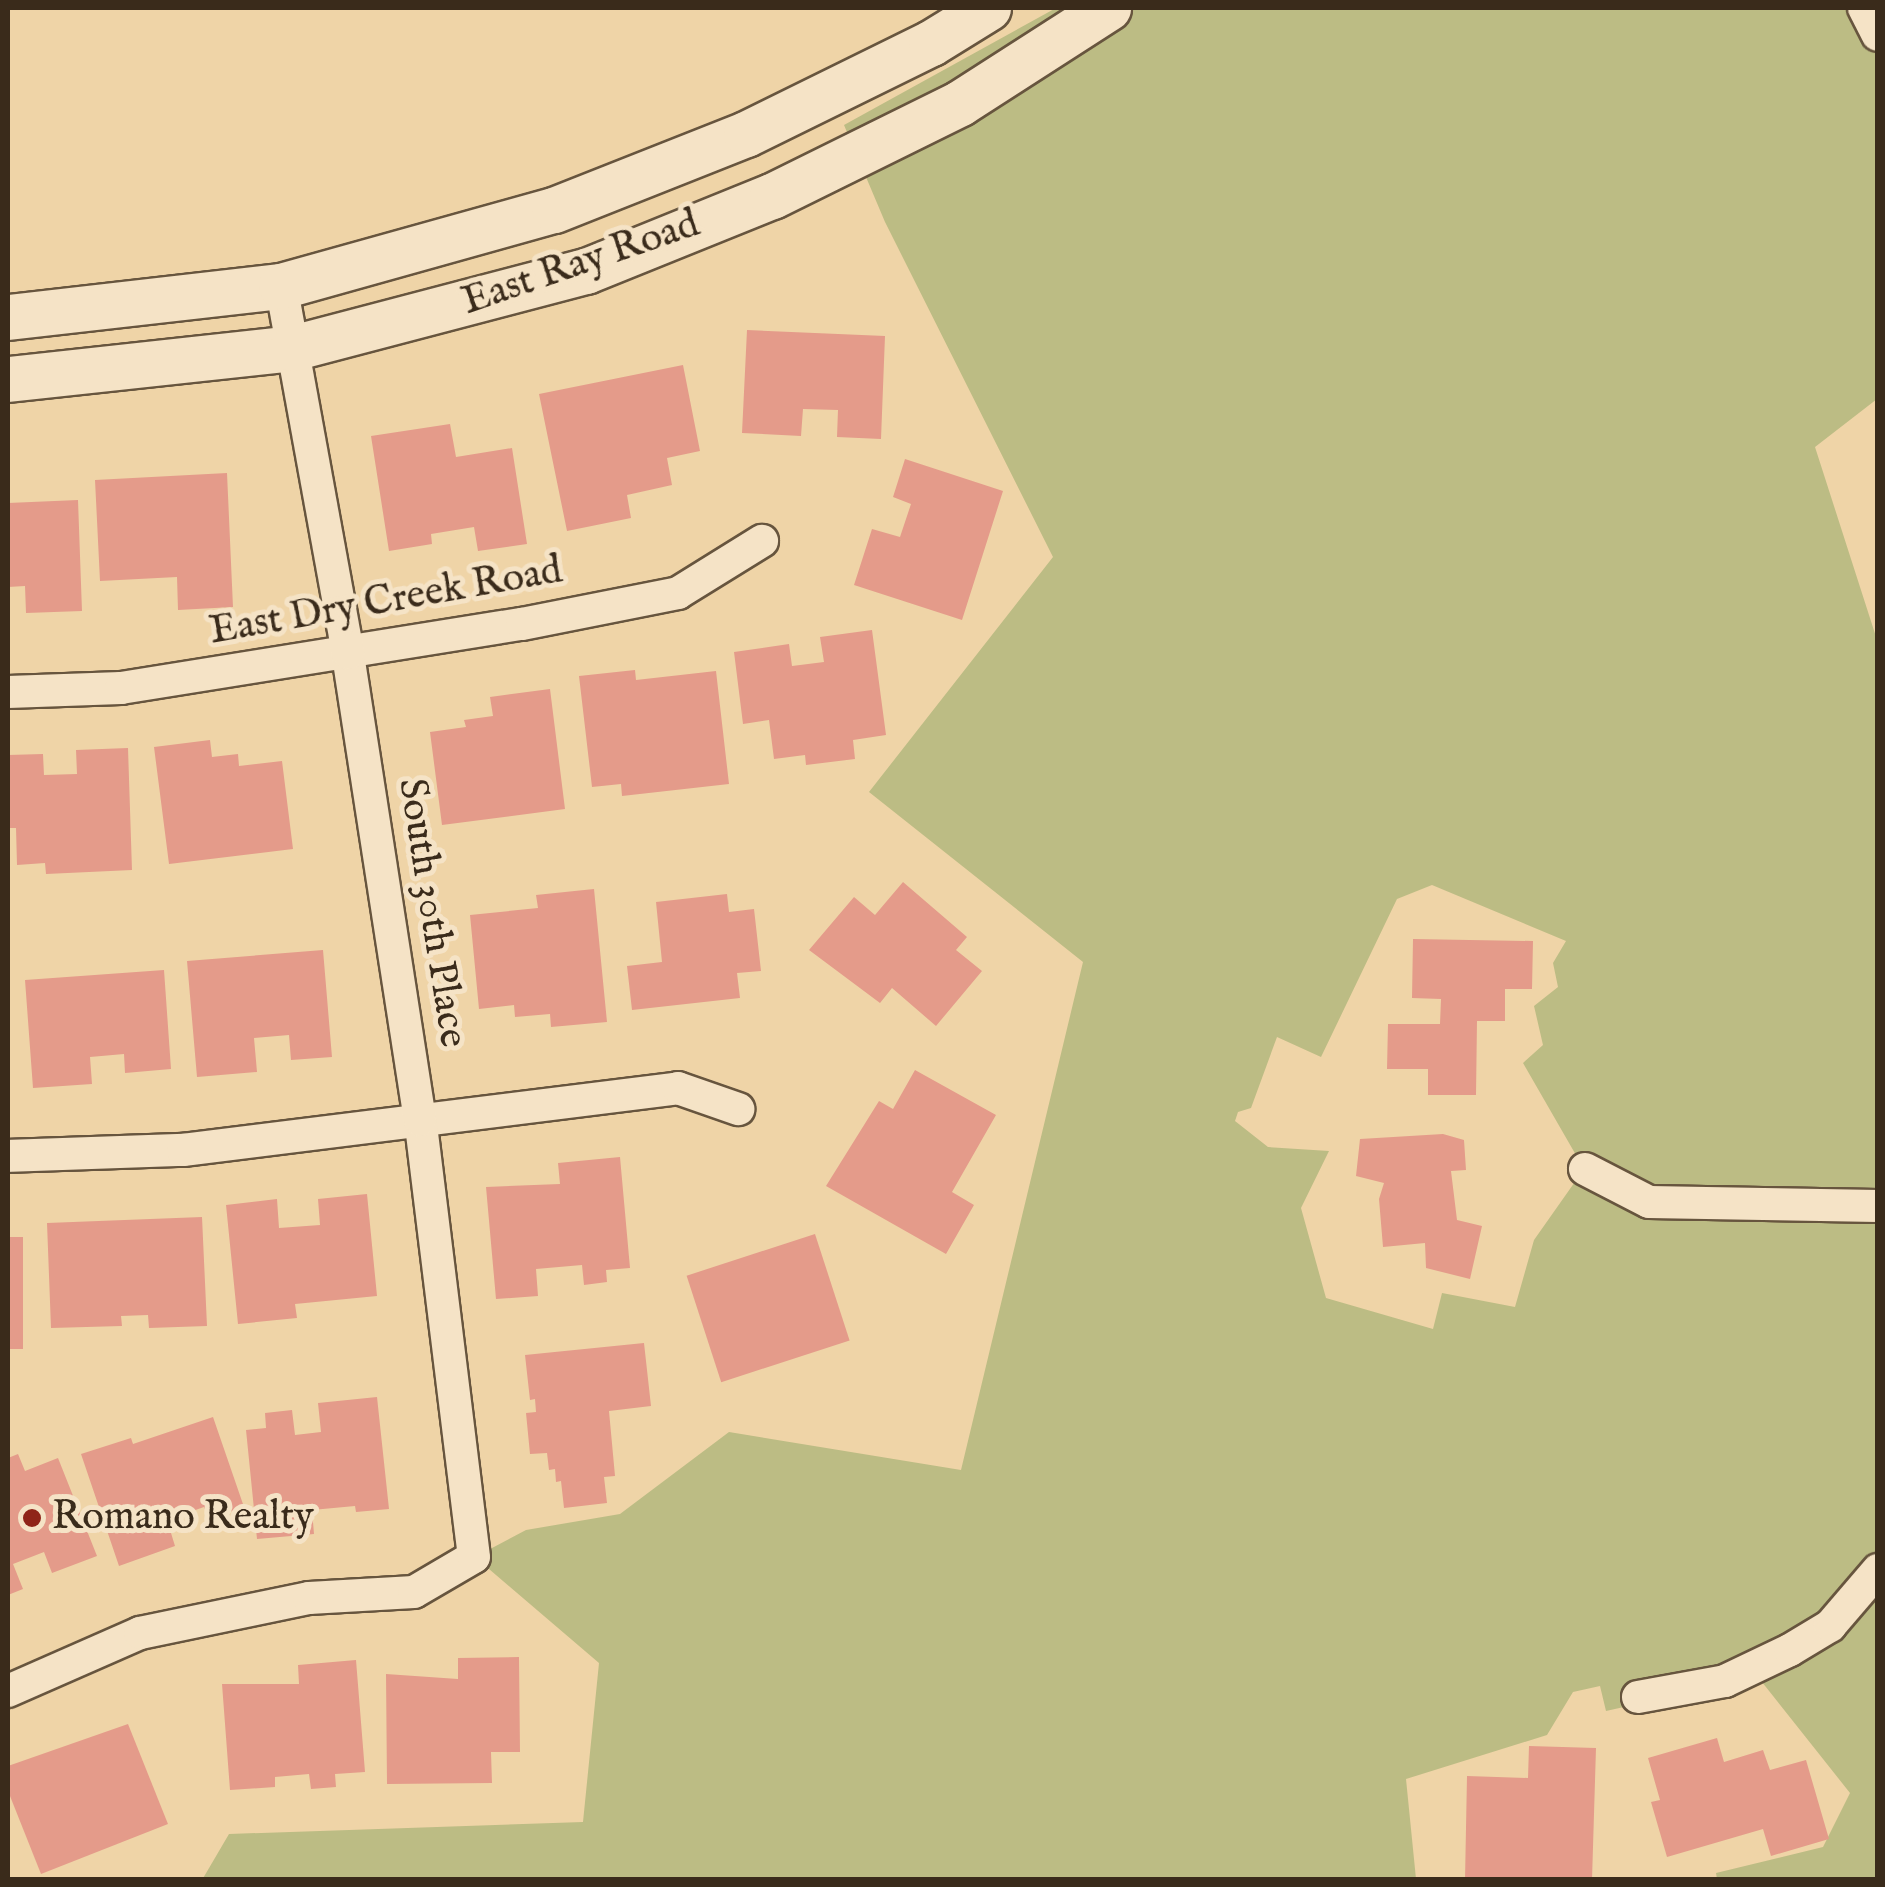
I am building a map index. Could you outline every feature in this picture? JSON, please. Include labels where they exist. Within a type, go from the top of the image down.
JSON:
[{"type":"main road","name":"East Ray Road","points":[[8,317],[281,286],[554,210],[616,188],[827,95],[931,43],[988,8]]},
{"type":"main road","name":"East Ray Road","points":[[8,379],[292,348],[586,270],[772,196],[960,104],[1108,8]]},
{"type":"street","points":[[1864,8],[1878,35]]},
{"type":"street","name":"South 30th Place","points":[[8,1691],[140,1634],[309,1598],[414,1592],[474,1557],[420,1120],[348,653],[281,286]]},
{"type":"street","name":"East Dry Creek Road","points":[[8,692],[121,688],[348,653],[678,593],[762,541]]},
{"type":"street","points":[[8,1156],[183,1150],[678,1088],[738,1109]]},
{"type":"street","points":[[1584,1169],[1649,1202],[1878,1206]]},
{"type":"street","points":[[1638,1697],[1725,1680],[1790,1650],[1830,1626],[1878,1570]]},
{"type":"green space","points":[[1056,8],[1864,8],[1878,35],[1877,399],[1815,447],[1878,643],[1877,1879],[1717,1879],[1716,1873],[1823,1847],[1850,1793],[1758,1677],[1606,1711],[1600,1686],[1573,1692],[1547,1735],[1406,1779],[1416,1879],[202,1880],[229,1834],[583,1822],[599,1663],[475,1557],[526,1530],[620,1514],[729,1432],[961,1470],[1083,962],[869,792],[1053,557],[885,222],[844,125]],"holes":[[[1432,885],[1566,941],[1553,963],[1558,987],[1534,1006],[1543,1045],[1523,1063],[1584,1169],[1534,1240],[1515,1307],[1442,1293],[1433,1329],[1326,1298],[1301,1208],[1329,1151],[1268,1147],[1235,1121],[1238,1112],[1251,1108],[1277,1037],[1321,1057],[1397,899]]]},
{"type":"building","points":[[747,330],[885,336],[881,439],[837,437],[838,410],[803,409],[801,436],[742,433]]},
{"type":"building","points":[[683,365],[700,451],[667,458],[672,485],[627,495],[631,518],[567,531],[539,394]]},
{"type":"building","points":[[450,424],[456,457],[512,448],[527,544],[478,551],[474,527],[431,534],[432,544],[389,551],[371,436]]},
{"type":"building","points":[[905,459],[1003,491],[962,620],[854,585],[872,529],[900,537],[911,504],[893,497]]},
{"type":"building","points":[[227,473],[233,607],[178,610],[177,577],[100,581],[95,480]]},
{"type":"building","points":[[78,500],[82,611],[26,613],[25,586],[8,587],[8,503]]},
{"type":"building","points":[[872,630],[886,735],[853,740],[855,759],[806,765],[805,755],[774,759],[769,720],[743,724],[734,652],[789,644],[792,666],[824,662],[820,637]]},
{"type":"building","points":[[635,670],[636,680],[716,671],[729,784],[622,796],[621,784],[592,787],[579,676]]},
{"type":"building","points":[[550,689],[565,809],[442,825],[430,732],[466,727],[464,720],[493,716],[490,697]]},
{"type":"building","points":[[210,740],[212,757],[238,754],[239,766],[282,761],[293,849],[169,864],[154,747]]},
{"type":"building","points":[[128,748],[132,870],[46,874],[45,863],[17,865],[16,828],[8,828],[8,755],[43,754],[44,775],[77,774],[76,750]]},
{"type":"building","points":[[903,882],[967,937],[956,950],[982,971],[936,1026],[892,988],[880,1003],[809,950],[854,897],[875,915]]},
{"type":"building","points":[[594,889],[607,1022],[551,1027],[550,1014],[515,1017],[514,1005],[479,1009],[470,915],[538,908],[536,895]]},
{"type":"building","points":[[727,894],[729,912],[754,909],[761,971],[737,973],[740,998],[632,1010],[627,966],[662,962],[656,902]]},
{"type":"building","points":[[1413,939],[1533,941],[1532,989],[1505,989],[1505,1021],[1477,1021],[1476,1095],[1428,1095],[1428,1069],[1387,1069],[1388,1024],[1440,1024],[1441,999],[1412,998]]},
{"type":"building","points":[[323,950],[332,1057],[291,1060],[289,1035],[254,1038],[257,1072],[197,1077],[187,961]]},
{"type":"building","points":[[164,970],[171,1069],[125,1073],[124,1054],[90,1057],[92,1084],[33,1088],[25,980]]},
{"type":"building","points":[[915,1070],[996,1115],[952,1192],[974,1205],[946,1254],[826,1186],[879,1101],[893,1109]]},
{"type":"building","points":[[1443,1134],[1464,1140],[1466,1170],[1451,1171],[1457,1220],[1482,1226],[1470,1279],[1426,1268],[1425,1243],[1383,1247],[1379,1199],[1384,1183],[1356,1176],[1360,1139]]},
{"type":"building","points":[[620,1157],[630,1268],[606,1270],[607,1282],[584,1285],[582,1265],[536,1269],[538,1296],[496,1299],[486,1187],[560,1184],[558,1163]]},
{"type":"building","points":[[367,1194],[377,1296],[295,1304],[297,1318],[238,1324],[226,1205],[277,1199],[279,1228],[320,1225],[318,1199]]},
{"type":"building","points":[[202,1217],[207,1326],[149,1328],[148,1315],[121,1316],[122,1326],[51,1328],[47,1223]]},
{"type":"building","points":[[815,1234],[850,1341],[721,1382],[687,1276]]},
{"type":"building","points":[[8,1237],[23,1237],[23,1349],[8,1349]]},
{"type":"building","points":[[644,1343],[651,1406],[609,1411],[615,1476],[604,1477],[607,1503],[564,1508],[561,1481],[556,1482],[555,1469],[549,1470],[547,1453],[530,1454],[526,1413],[536,1412],[535,1399],[530,1400],[525,1355]]},
{"type":"building","points":[[377,1397],[389,1509],[356,1512],[355,1506],[312,1510],[314,1534],[257,1539],[246,1430],[266,1428],[265,1413],[292,1410],[295,1435],[321,1432],[318,1403]]},
{"type":"building","points":[[213,1417],[244,1507],[209,1519],[204,1507],[167,1520],[175,1546],[119,1566],[81,1454],[131,1438],[133,1444]]},
{"type":"building","points":[[18,1454],[25,1471],[58,1458],[97,1556],[52,1573],[44,1552],[13,1564],[23,1589],[8,1595],[8,1458]]},
{"type":"building","points":[[519,1657],[520,1752],[491,1752],[492,1783],[387,1784],[386,1674],[458,1679],[458,1658]]},
{"type":"building","points":[[356,1660],[365,1772],[335,1774],[336,1787],[311,1789],[309,1774],[275,1777],[275,1787],[230,1790],[222,1684],[299,1684],[298,1665]]},
{"type":"building","points":[[128,1724],[168,1824],[41,1874],[8,1791],[8,1766]]},
{"type":"building","points":[[1717,1738],[1724,1762],[1763,1750],[1770,1770],[1806,1760],[1829,1839],[1771,1856],[1763,1829],[1667,1857],[1651,1802],[1660,1800],[1648,1758]]},
{"type":"building","points":[[1529,1746],[1596,1748],[1592,1880],[1465,1880],[1467,1776],[1528,1778]]},
{"type":"place","name":"Romano Realty","points":[[32,1518]]}]
